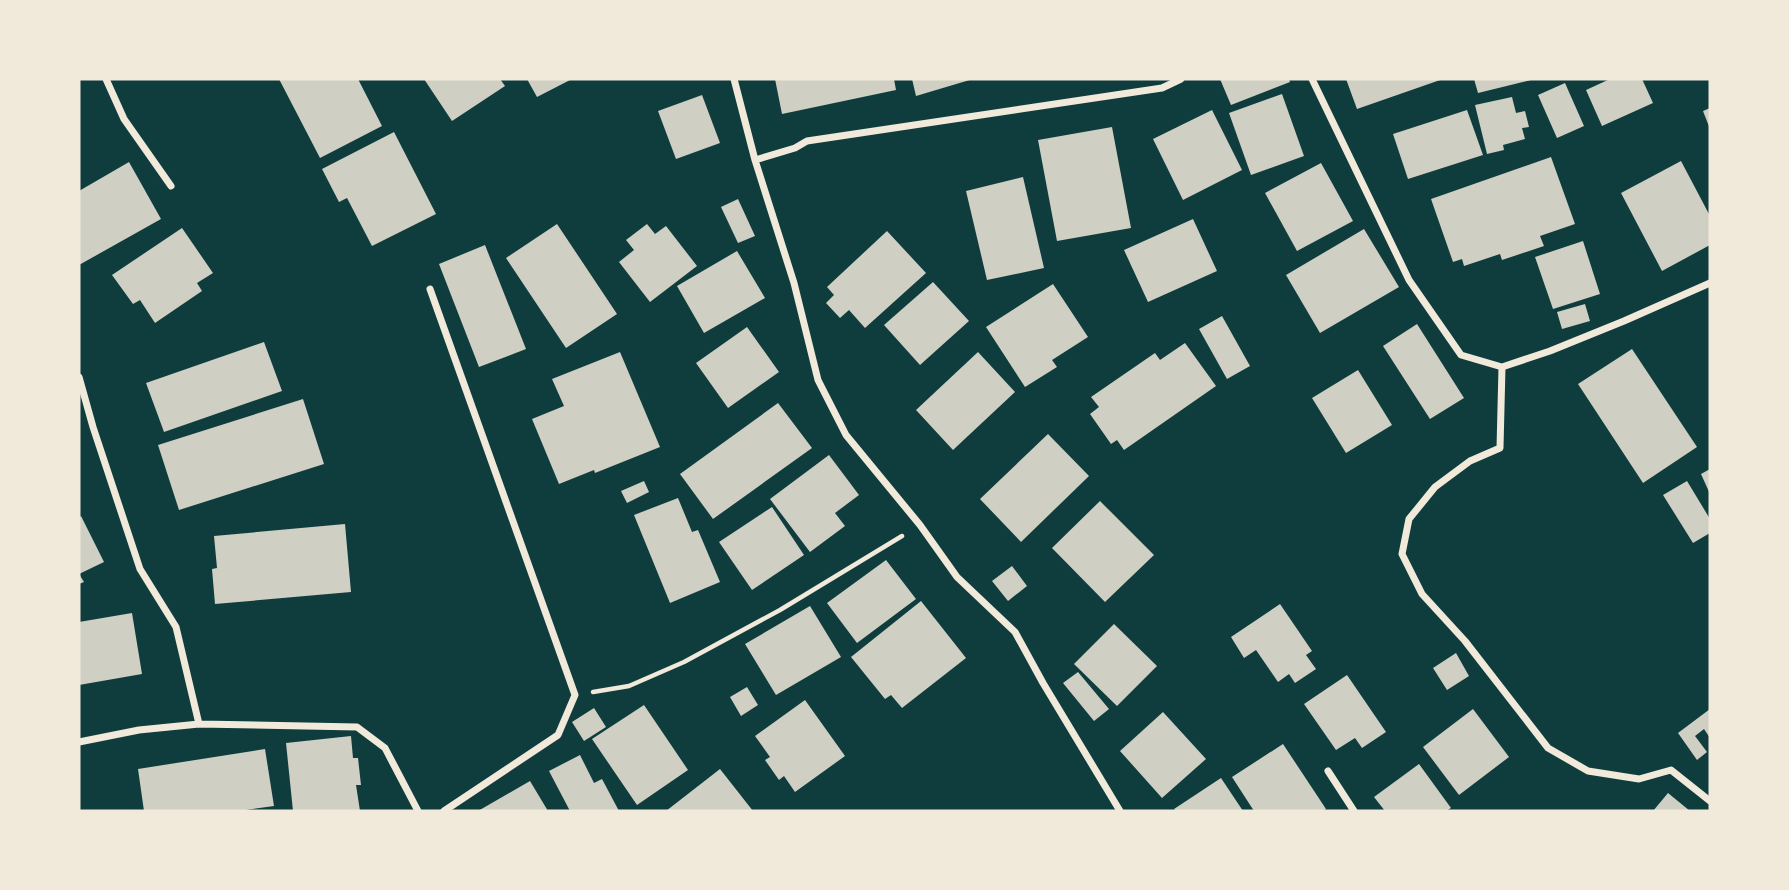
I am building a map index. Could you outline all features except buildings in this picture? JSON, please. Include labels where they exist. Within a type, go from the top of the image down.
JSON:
[{"type":"street","points":[[106,79],[124,119],[171,186]]},
{"type":"street","points":[[734,79],[755,160],[794,283],[818,380],[846,435],[920,525],[957,577],[1015,632],[1120,811]]},
{"type":"street","points":[[755,160],[796,148],[807,141],[1162,88],[1181,79]]},
{"type":"street","points":[[1312,79],[1409,280],[1461,355],[1502,367],[1624,321],[1710,283]]},
{"type":"street","points":[[430,289],[575,695],[558,735],[444,811]]},
{"type":"street","points":[[1502,367],[1500,448],[1470,461],[1435,487],[1409,519],[1402,554],[1422,594],[1465,641],[1548,748],[1588,771],[1639,779],[1671,770],[1710,801]]},
{"type":"street","points":[[79,377],[140,569],[176,627],[200,724]]},
{"type":"street","points":[[79,741],[139,730],[200,724],[357,727],[385,748],[418,811]]},
{"type":"street","points":[[1328,771],[1354,811]]},
{"type":"path","points":[[575,695],[629,686],[684,662],[780,610],[920,525]]}]
